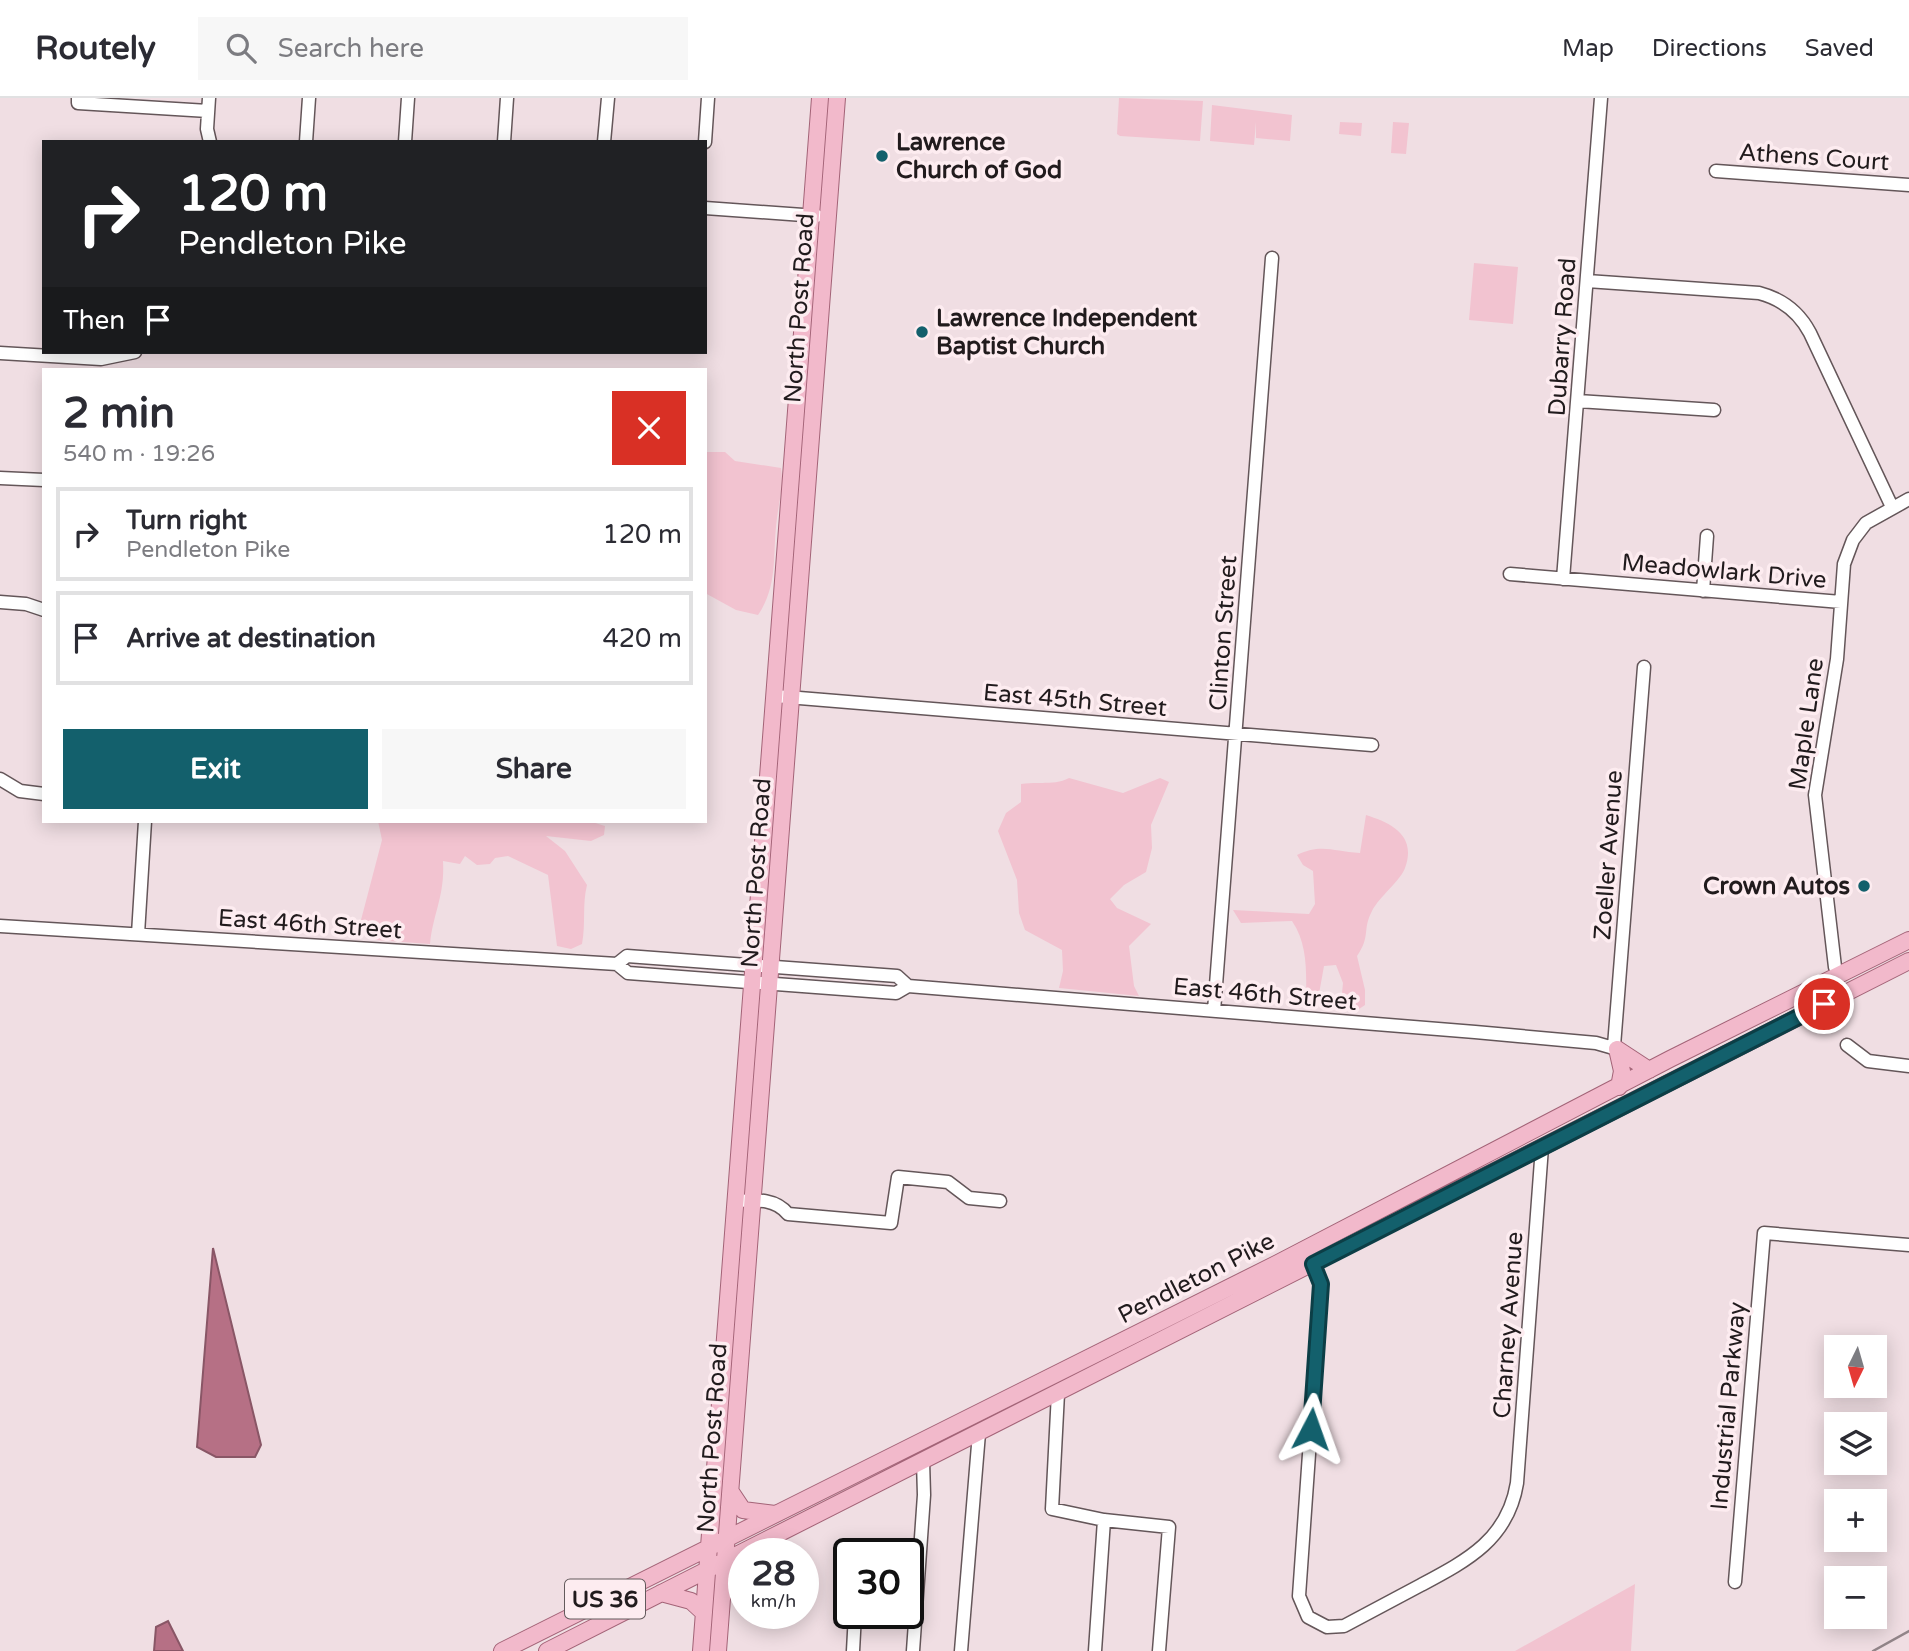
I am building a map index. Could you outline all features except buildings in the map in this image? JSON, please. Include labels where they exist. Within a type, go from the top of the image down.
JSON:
[{"type":"main road","name":"North Post Road","points":[[701,1651],[820,98]]},
{"type":"main road","name":"North Post Road","points":[[718,1651],[837,98]]},
{"type":"main road","name":"Pendleton Pike","points":[[502,1651],[1909,940]]},
{"type":"main road","name":"Pendleton Pike","points":[[547,1651],[726,1563],[1909,961]]},
{"type":"main road","points":[[1616,1047],[1649,1070]]},
{"type":"main road","points":[[1616,1047],[1622,1071],[1619,1087]]},
{"type":"main road","points":[[731,1492],[743,1510],[777,1514]]},
{"type":"main road","points":[[661,1593],[691,1601],[704,1613]]},
{"type":"street","points":[[78,98],[78,103],[209,105],[209,140]]},
{"type":"street","points":[[306,140],[309,98]]},
{"type":"street","points":[[405,140],[408,98]]},
{"type":"street","points":[[504,140],[507,98]]},
{"type":"street","points":[[604,140],[608,98]]},
{"type":"street","points":[[705,140],[708,98]]},
{"type":"street","name":"Dubarry Road","points":[[1563,579],[1601,98]]},
{"type":"street","name":"Athens Court","points":[[1716,171],[1909,185]]},
{"type":"street","points":[[707,208],[828,217]]},
{"type":"street","name":"Clinton Street","points":[[1214,1011],[1272,258]]},
{"type":"street","points":[[1587,281],[1759,293],[1775,298],[1793,309],[1810,333],[1892,506]]},
{"type":"street","points":[[0,352],[101,359],[125,354]]},
{"type":"street","points":[[1578,401],[1714,410]]},
{"type":"street","points":[[0,478],[42,480]]},
{"type":"street","name":"Meadowlark Drive","points":[[1510,574],[1841,602],[1845,559],[1853,540],[1872,517],[1909,499]]},
{"type":"street","points":[[1703,591],[1707,536]]},
{"type":"street","points":[[0,602],[26,604],[42,609]]},
{"type":"street","name":"Maple Lane","points":[[1839,975],[1815,795],[1837,659],[1841,602]]},
{"type":"street","name":"Zoeller Avenue","points":[[1616,1047],[1644,667]]},
{"type":"street","name":"East 45th Street","points":[[775,696],[1372,745]]},
{"type":"street","points":[[0,779],[20,791],[42,793]]},
{"type":"street","points":[[138,934],[145,823]]},
{"type":"street","name":"East 46th Street","points":[[0,926],[617,964],[628,973],[896,993],[908,986],[1616,1047]]},
{"type":"street","name":"East 46th Street","points":[[617,964],[627,956],[772,966],[897,976],[908,986]]},
{"type":"street","points":[[1847,1045],[1868,1061],[1909,1066]]},
{"type":"street","name":"Charney Avenue","points":[[1313,1264],[1321,1284],[1299,1596],[1303,1609],[1313,1622],[1330,1628],[1344,1626],[1464,1563],[1494,1537],[1512,1505],[1518,1479],[1542,1147]]},
{"type":"street","points":[[737,1201],[754,1200],[781,1205],[788,1214],[891,1223],[898,1177],[948,1182],[968,1198],[1000,1201]]},
{"type":"street","name":"Industrial Parkway","points":[[1735,1582],[1763,1233],[1909,1245]]},
{"type":"street","points":[[1304,1248],[1313,1264]]},
{"type":"street","points":[[1058,1393],[1052,1509],[1104,1520],[1169,1527],[1159,1651]]},
{"type":"street","points":[[961,1651],[979,1433]]},
{"type":"street","points":[[913,1651],[921,1546],[923,1461]]},
{"type":"street","points":[[1095,1651],[1104,1520]]},
{"type":"street","points":[[853,1651],[854,1629]]},
{"type":"shaded area","points":[[1119,98],[1203,101],[1200,141],[1120,136],[1117,134]]},
{"type":"shaded area","points":[[1212,105],[1292,115],[1290,141],[1256,138],[1256,122],[1254,145],[1210,141]]},
{"type":"shaded area","points":[[1340,122],[1362,123],[1361,136],[1339,134]]},
{"type":"shaded area","points":[[1393,122],[1409,123],[1406,154],[1391,153]]},
{"type":"shaded area","points":[[1474,263],[1518,267],[1513,324],[1469,320]]},
{"type":"shaded area","points":[[707,452],[725,452],[735,461],[781,468],[782,487],[769,592],[758,615],[736,610],[707,594]]},
{"type":"shaded area","points":[[1069,778],[1123,793],[1160,778],[1169,782],[1151,825],[1152,848],[1146,872],[1124,885],[1110,899],[1117,908],[1151,924],[1129,946],[1134,986],[1139,996],[1059,988],[1063,971],[1062,950],[1025,930],[1019,913],[1017,880],[998,831],[1006,813],[1021,802],[1021,784],[1058,782]]},
{"type":"shaded area","points":[[1366,815],[1399,832],[1405,839],[1408,857],[1403,873],[1372,911],[1364,943],[1357,956],[1365,990],[1365,1005],[1356,1011],[1341,1004],[1343,983],[1336,965],[1324,966],[1317,1005],[1306,1005],[1304,951],[1292,921],[1241,923],[1233,910],[1309,914],[1315,904],[1313,871],[1303,865],[1297,855],[1314,849],[1360,853]]},
{"type":"shaded area","points":[[378,823],[595,823],[605,826],[604,835],[591,841],[546,836],[565,851],[587,885],[582,944],[571,949],[557,946],[548,875],[508,856],[495,858],[490,864],[477,865],[465,856],[460,864],[443,861],[441,894],[430,944],[376,940],[361,920],[382,840]]},
{"type":"shaded area","points":[[213,1248],[261,1445],[255,1457],[216,1457],[197,1447]]},
{"type":"shaded area","points":[[1635,1584],[1631,1651],[1515,1651]]},
{"type":"shaded area","points":[[168,1621],[183,1651],[154,1651],[156,1627]]},
{"type":"railway","points":[[1873,1651],[1909,1631]]},
{"type":"place","name":"Lawrence Church of God","points":[[882,156]]},
{"type":"place","name":"Lawrence Independent Baptist Church","points":[[922,332]]},
{"type":"place","name":"Crown Autos","points":[[1864,886]]},
{"type":"route","points":[[1311,1429],[1321,1284],[1313,1264],[1824,1004]]}]
